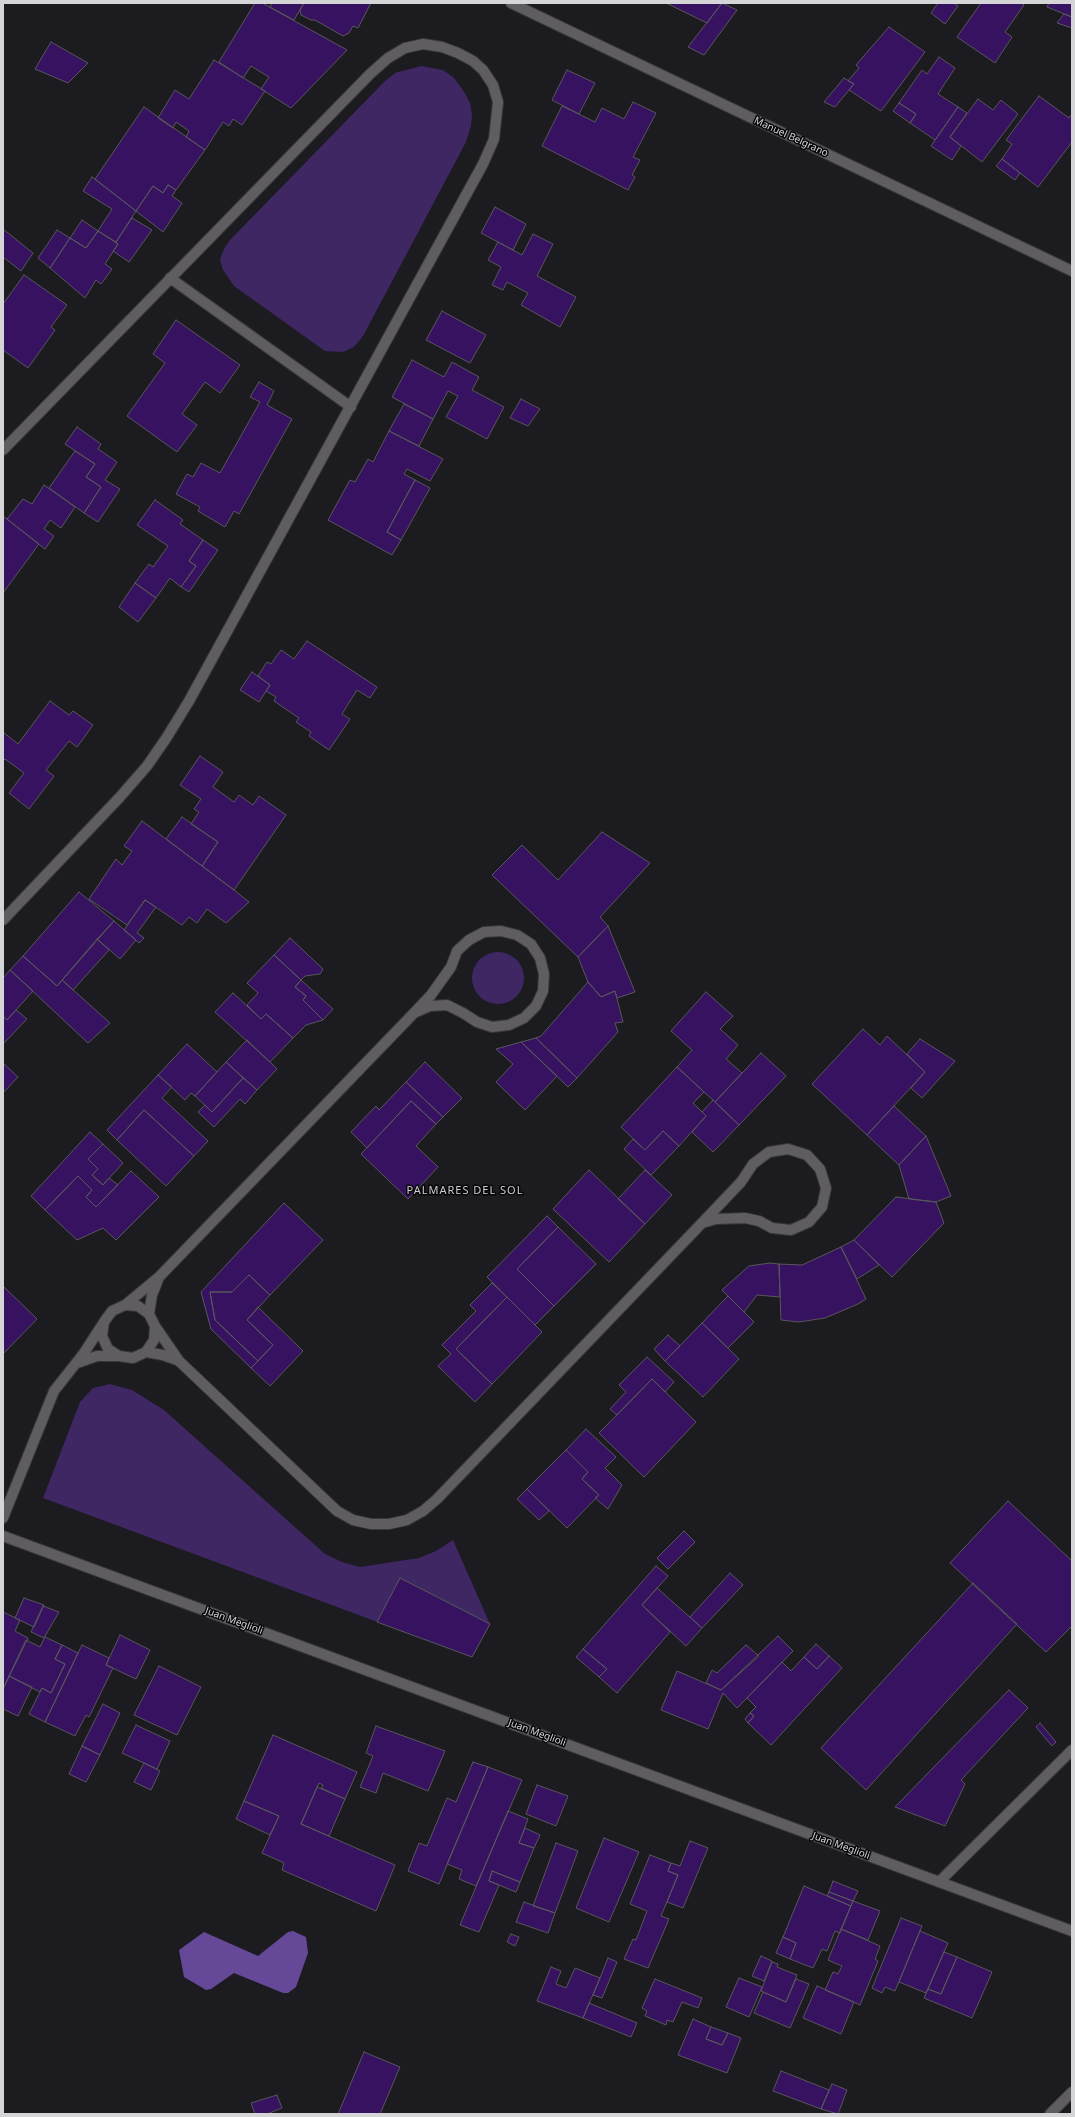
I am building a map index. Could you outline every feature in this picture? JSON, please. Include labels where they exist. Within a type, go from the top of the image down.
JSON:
[{"type":"street","name":"Manuel Belgrano","points":[[511,3],[1072,271]]},
{"type":"street","points":[[3,450],[370,74],[388,58],[405,48],[423,44],[442,47],[473,61],[483,70],[493,85],[498,102],[494,139],[483,164],[351,407],[167,737],[147,766],[119,798],[3,920]]},
{"type":"street","points":[[170,278],[351,407]]},
{"type":"street","points":[[3,1518],[47,1404],[62,1380],[77,1363],[112,1311],[125,1305],[160,1276],[414,1013],[431,995],[450,967],[457,951],[469,940],[484,932],[501,931],[516,935],[531,944],[540,958],[544,974],[543,991],[536,1006],[524,1018],[509,1025],[492,1027],[477,1022],[447,1005],[430,1006],[414,1013]]},
{"type":"street","points":[[125,1305],[138,1306],[149,1314],[155,1326],[179,1361],[337,1511],[353,1520],[371,1524],[389,1524],[407,1520],[423,1511],[437,1499],[741,1182],[753,1164],[769,1152],[788,1149],[807,1155],[820,1169],[826,1188],[822,1207],[809,1222],[791,1230],[772,1228],[759,1221],[745,1218],[716,1218],[702,1223]]},
{"type":"street","points":[[149,1314],[152,1295],[160,1276]]},
{"type":"street","points":[[104,1322],[102,1336],[108,1349],[119,1356]]},
{"type":"street","points":[[146,1352],[154,1340],[155,1326]]},
{"type":"street","points":[[77,1363],[97,1356],[119,1356],[133,1358],[146,1352],[163,1354],[179,1361]]},
{"type":"street","name":"Juan Meglioli","points":[[3,1536],[1072,1931]]},
{"type":"street","points":[[939,1882],[1072,1750]]},
{"type":"street","points":[[1050,2114],[1072,2092]]},
{"type":"shaded area","points":[[421,66],[443,70],[454,78],[463,90],[470,103],[472,115],[471,126],[466,142],[363,336],[354,347],[343,352],[325,351],[234,286],[223,270],[220,259],[230,240],[384,82],[395,73]]},
{"type":"shaded area","points":[[493,952],[503,952],[517,959],[524,973],[524,983],[517,997],[503,1004],[493,1004],[483,1000],[476,993],[472,983],[472,973],[476,963],[483,956]]},
{"type":"shaded area","points":[[110,1384],[132,1390],[164,1410],[325,1554],[342,1562],[360,1567],[419,1558],[436,1551],[453,1540],[490,1624],[472,1657],[43,1498],[80,1402],[93,1388]]},
{"type":"shaded area","points":[[293,1931],[306,1937],[308,1953],[296,1987],[288,1993],[283,1993],[234,1973],[211,1989],[206,1990],[184,1977],[179,1950],[204,1932],[258,1956],[288,1932]]},
{"type":"building","points":[[255,3],[262,3],[347,50],[291,108],[261,89],[269,77],[251,66],[243,78],[219,62]]},
{"type":"building","points":[[272,3],[304,3],[294,20],[270,7]]},
{"type":"building","points":[[304,3],[371,3],[358,28],[353,26],[349,33],[343,36],[315,20],[311,20],[301,15],[300,10]]},
{"type":"building","points":[[666,3],[722,3],[707,23]]},
{"type":"building","points":[[722,3],[737,10],[704,55],[688,47]]},
{"type":"building","points":[[938,3],[954,3],[958,6],[945,24],[931,13]]},
{"type":"building","points":[[981,3],[1021,3],[1024,5],[1005,32],[1012,37],[995,63],[957,37]]},
{"type":"building","points":[[1049,3],[1072,3],[1072,17],[1047,7]]},
{"type":"building","points":[[1064,14],[1072,17],[1072,28],[1057,23]]},
{"type":"building","points":[[889,27],[925,52],[881,111],[849,90],[854,84],[848,81],[859,68],[856,65]]},
{"type":"building","points":[[51,42],[88,63],[68,83],[35,69]]},
{"type":"building","points":[[939,57],[955,68],[938,94],[958,107],[935,140],[910,123],[916,114],[899,103],[922,70],[927,74]]},
{"type":"building","points":[[214,60],[265,91],[242,125],[233,119],[229,126],[223,122],[205,150],[186,137],[189,131],[176,122],[173,128],[158,118],[175,90],[189,99]]},
{"type":"building","points":[[567,70],[595,83],[579,114],[552,100]]},
{"type":"building","points":[[844,78],[854,84],[835,107],[824,102]]},
{"type":"building","points":[[1039,96],[1069,118],[1072,114],[1072,142],[1038,187],[1002,159],[1012,144],[1006,140]]},
{"type":"building","points":[[978,99],[993,110],[1001,100],[1018,114],[982,162],[950,137]]},
{"type":"building","points":[[633,102],[656,113],[633,157],[640,160],[632,175],[635,177],[628,190],[542,146],[562,106],[595,122],[602,108],[624,119]]},
{"type":"building","points":[[899,103],[916,114],[910,123],[893,111]]},
{"type":"building","points":[[144,107],[205,150],[176,190],[168,185],[163,193],[153,186],[136,211],[95,179]]},
{"type":"building","points":[[958,107],[967,113],[950,137],[961,146],[952,160],[931,146]]},
{"type":"building","points":[[1002,159],[1020,173],[1015,180],[996,166]]},
{"type":"building","points":[[92,177],[136,211],[116,242],[98,231],[112,209],[83,191]]},
{"type":"building","points":[[168,185],[176,190],[172,196],[182,203],[163,232],[136,211],[153,186],[163,193]]},
{"type":"building","points":[[495,207],[526,224],[513,250],[481,233]]},
{"type":"building","points":[[132,218],[152,230],[129,262],[113,251],[118,244],[116,242]]},
{"type":"building","points":[[82,220],[98,231],[86,248],[70,238]]},
{"type":"building","points":[[3,229],[33,253],[21,271],[3,257]]},
{"type":"building","points":[[57,230],[70,238],[50,268],[38,258]]},
{"type":"building","points":[[98,231],[118,244],[105,264],[112,269],[101,284],[96,280],[85,298],[50,268],[70,238],[86,248]]},
{"type":"building","points":[[533,234],[553,244],[537,276],[576,297],[560,327],[521,305],[528,293],[507,282],[503,290],[492,285],[501,267],[488,260],[498,242],[522,255]]},
{"type":"building","points":[[24,275],[67,305],[51,327],[55,330],[28,368],[3,350],[3,304]]},
{"type":"building","points":[[442,311],[486,335],[470,363],[426,340]]},
{"type":"building","points":[[176,320],[240,365],[220,393],[205,382],[182,414],[197,425],[177,452],[127,416],[165,363],[153,354]]},
{"type":"building","points":[[412,360],[444,377],[452,362],[479,377],[472,390],[504,407],[487,439],[446,417],[458,396],[448,391],[433,419],[392,397]]},
{"type":"building","points":[[259,382],[274,391],[267,405],[292,419],[239,514],[234,511],[225,527],[198,511],[200,507],[176,494],[187,474],[193,477],[201,463],[220,473],[260,402],[250,397]]},
{"type":"building","points":[[521,399],[540,409],[528,426],[510,418]]},
{"type":"building","points":[[404,404],[433,419],[419,446],[389,431]]},
{"type":"building","points":[[77,427],[101,444],[98,449],[117,462],[105,480],[120,489],[98,522],[84,513],[101,487],[86,477],[95,464],[65,444]]},
{"type":"building","points":[[389,431],[443,459],[430,481],[407,469],[404,474],[415,480],[387,532],[401,540],[392,555],[328,520],[350,480],[355,482],[368,459],[373,462]]},
{"type":"building","points":[[75,451],[95,464],[86,477],[101,487],[84,513],[49,488]]},
{"type":"building","points":[[415,480],[430,488],[401,540],[387,532]]},
{"type":"building","points":[[44,485],[75,507],[61,528],[50,520],[44,529],[54,536],[45,549],[7,519],[23,499],[32,504]]},
{"type":"building","points":[[155,500],[183,520],[180,524],[203,540],[189,561],[196,566],[181,587],[170,578],[156,598],[135,583],[149,564],[153,567],[168,546],[137,525]]},
{"type":"building","points":[[3,516],[39,544],[3,593]]},
{"type":"building","points":[[203,540],[218,550],[189,592],[181,587],[196,566],[189,561]]},
{"type":"building","points":[[135,583],[156,598],[138,622],[119,607]]},
{"type":"building","points":[[307,641],[377,687],[370,698],[357,690],[342,714],[350,719],[329,750],[309,736],[311,732],[296,722],[299,718],[274,701],[276,697],[266,691],[270,685],[258,676],[267,662],[271,664],[281,650],[294,659]]},
{"type":"building","points":[[252,672],[270,685],[259,702],[240,690]]},
{"type":"building","points":[[50,701],[69,715],[73,711],[93,725],[77,747],[69,741],[46,770],[54,776],[29,809],[9,793],[24,773],[5,759],[3,761],[3,732],[18,744]]},
{"type":"building","points":[[200,756],[223,772],[213,787],[234,802],[239,795],[253,805],[259,796],[286,815],[234,890],[202,866],[218,842],[191,824],[199,812],[194,809],[201,799],[180,785]]},
{"type":"building","points":[[182,817],[218,842],[202,866],[166,839]]},
{"type":"building","points":[[142,821],[249,902],[226,923],[207,909],[197,923],[189,917],[182,925],[145,900],[127,925],[89,899],[116,859],[122,865],[132,851],[124,846]]},
{"type":"building","points":[[602,832],[650,863],[600,917],[608,926],[578,957],[492,875],[522,845],[558,880]]},
{"type":"building","points":[[79,892],[114,921],[57,986],[23,956]]},
{"type":"building","points":[[145,900],[156,907],[137,933],[144,938],[139,943],[124,930]]},
{"type":"building","points":[[114,921],[136,940],[120,959],[97,939]]},
{"type":"building","points":[[608,926],[635,992],[617,998],[615,991],[601,997],[588,982],[578,957]]},
{"type":"building","points":[[290,938],[323,969],[320,974],[305,976],[301,980],[274,955]]},
{"type":"building","points":[[97,939],[109,950],[73,990],[62,980]]},
{"type":"building","points":[[274,955],[301,980],[295,987],[306,996],[303,1000],[323,1020],[306,1025],[293,1038],[266,1014],[261,1019],[247,1005],[258,993],[247,983]]},
{"type":"building","points":[[23,956],[57,986],[62,980],[110,1023],[88,1043],[10,970]]},
{"type":"building","points":[[10,970],[33,991],[7,1020],[3,1016],[3,978]]},
{"type":"building","points":[[301,980],[333,1009],[323,1020],[303,1000],[306,996],[295,987]]},
{"type":"building","points":[[588,982],[601,997],[615,991],[623,1022],[615,1023],[618,1032],[577,1078],[536,1038],[541,1036]]},
{"type":"building","points":[[706,992],[733,1016],[720,1029],[738,1045],[726,1059],[742,1073],[715,1102],[677,1067],[692,1050],[671,1031]]},
{"type":"building","points":[[233,993],[261,1019],[266,1014],[293,1038],[270,1062],[215,1012]]},
{"type":"building","points":[[16,1010],[27,1019],[3,1044],[3,1016],[7,1020]]},
{"type":"building","points":[[863,1029],[880,1045],[887,1036],[925,1072],[867,1135],[812,1084]]},
{"type":"building","points":[[536,1038],[577,1078],[568,1087],[521,1042]]},
{"type":"building","points":[[920,1039],[955,1061],[922,1098],[911,1088],[925,1072],[907,1054]]},
{"type":"building","points":[[247,1040],[277,1069],[257,1090],[226,1062]]},
{"type":"building","points":[[521,1042],[557,1076],[525,1110],[496,1082],[513,1064],[496,1049]]},
{"type":"building","points":[[187,1044],[217,1072],[195,1096],[191,1093],[185,1100],[158,1075]]},
{"type":"building","points":[[761,1053],[786,1076],[739,1125],[715,1102]]},
{"type":"building","points":[[226,1062],[243,1078],[212,1112],[195,1096]]},
{"type":"building","points":[[425,1062],[462,1098],[443,1117],[406,1082]]},
{"type":"building","points":[[3,1063],[18,1077],[3,1093]]},
{"type":"building","points":[[677,1067],[704,1092],[693,1103],[706,1116],[679,1146],[663,1131],[645,1150],[621,1127]]},
{"type":"building","points":[[158,1075],[172,1087],[162,1098],[208,1141],[194,1156],[144,1110],[117,1140],[107,1130]]},
{"type":"building","points":[[243,1078],[257,1090],[245,1104],[240,1099],[214,1127],[198,1112],[205,1105],[212,1112]]},
{"type":"building","points":[[406,1082],[443,1117],[436,1124],[411,1101],[367,1148],[351,1132],[376,1106],[379,1110]]},
{"type":"building","points":[[713,1100],[739,1125],[713,1152],[692,1132],[706,1116],[702,1112]]},
{"type":"building","points":[[411,1101],[436,1124],[416,1146],[438,1167],[408,1199],[361,1154]]},
{"type":"building","points":[[894,1106],[926,1136],[899,1165],[867,1135]]},
{"type":"building","points":[[144,1110],[194,1156],[166,1186],[117,1140]]},
{"type":"building","points":[[663,1131],[679,1146],[651,1175],[624,1149],[633,1139],[645,1150]]},
{"type":"building","points":[[90,1132],[103,1144],[88,1159],[98,1169],[92,1175],[103,1185],[109,1178],[118,1185],[96,1207],[86,1197],[92,1190],[78,1176],[45,1210],[31,1196]]},
{"type":"building","points":[[926,1136],[951,1196],[936,1202],[909,1199],[899,1165]]},
{"type":"building","points":[[103,1144],[123,1163],[103,1185],[92,1175],[98,1169],[88,1159]]},
{"type":"building","points":[[589,1170],[645,1224],[609,1262],[553,1209]]},
{"type":"building","points":[[645,1170],[672,1195],[645,1224],[618,1199]]},
{"type":"building","points":[[131,1171],[159,1197],[116,1240],[103,1228],[77,1240],[45,1210],[78,1176],[92,1190],[86,1197],[96,1207]]},
{"type":"building","points":[[896,1197],[936,1202],[944,1223],[892,1277],[854,1240]]},
{"type":"building","points":[[284,1203],[323,1240],[270,1295],[249,1275],[232,1292],[210,1292],[215,1320],[258,1361],[251,1368],[211,1329],[201,1292]]},
{"type":"building","points":[[547,1216],[558,1227],[517,1269],[554,1306],[535,1325],[487,1277]]},
{"type":"building","points":[[558,1227],[596,1264],[554,1306],[517,1269]]},
{"type":"building","points":[[854,1240],[879,1265],[857,1279],[841,1247]]},
{"type":"building","points":[[841,1247],[866,1299],[825,1318],[799,1322],[781,1320],[779,1264],[802,1265]]},
{"type":"building","points":[[770,1263],[779,1264],[780,1297],[757,1295],[744,1312],[722,1290],[749,1266]]},
{"type":"building","points":[[249,1275],[270,1295],[247,1320],[273,1345],[258,1361],[215,1320],[210,1292],[232,1292]]},
{"type":"building","points":[[492,1283],[507,1297],[456,1349],[492,1384],[475,1402],[438,1366],[451,1354],[442,1345],[476,1311],[470,1305]]},
{"type":"building","points":[[3,1286],[37,1319],[3,1354]]},
{"type":"building","points":[[728,1296],[754,1322],[728,1348],[702,1323]]},
{"type":"building","points":[[507,1297],[542,1332],[492,1384],[456,1349]]},
{"type":"building","points":[[258,1307],[303,1351],[270,1386],[251,1368],[273,1345],[247,1320]]},
{"type":"building","points":[[702,1323],[739,1359],[703,1397],[665,1361]]},
{"type":"building","points":[[668,1335],[680,1346],[665,1361],[654,1349]]},
{"type":"building","points":[[647,1357],[674,1382],[665,1392],[652,1379],[617,1415],[610,1409],[626,1392],[619,1385]]},
{"type":"building","points":[[652,1379],[696,1422],[644,1477],[599,1433]]},
{"type":"building","points":[[586,1429],[616,1457],[605,1468],[622,1485],[608,1509],[595,1498],[599,1495],[582,1479],[588,1472],[566,1450]]},
{"type":"building","points":[[566,1450],[588,1472],[582,1479],[599,1495],[567,1528],[527,1489]]},
{"type":"building","points":[[527,1489],[549,1511],[539,1520],[517,1499]]},
{"type":"building","points":[[1008,1501],[1072,1561],[1072,1626],[1046,1652],[950,1563]]},
{"type":"building","points":[[684,1531],[695,1542],[668,1569],[657,1558]]},
{"type":"building","points":[[656,1566],[668,1576],[642,1605],[670,1632],[617,1693],[599,1677],[607,1669],[583,1649]]},
{"type":"building","points":[[730,1573],[743,1585],[702,1628],[690,1617]]},
{"type":"building","points":[[400,1578],[490,1624],[472,1657],[377,1622]]},
{"type":"building","points":[[973,1583],[1017,1624],[866,1790],[821,1748]]},
{"type":"building","points":[[657,1588],[702,1628],[686,1646],[642,1605]]},
{"type":"building","points":[[24,1598],[44,1605],[34,1627],[15,1618]]},
{"type":"building","points":[[43,1606],[59,1612],[44,1638],[31,1632]]},
{"type":"building","points":[[3,1612],[20,1620],[15,1631],[28,1638],[3,1689]]},
{"type":"building","points":[[120,1635],[150,1650],[136,1679],[106,1665]]},
{"type":"building","points":[[778,1636],[793,1651],[737,1708],[723,1693],[708,1729],[661,1710],[677,1671],[721,1690]]},
{"type":"building","points":[[45,1637],[62,1645],[55,1659],[65,1664],[51,1693],[42,1688],[40,1692],[9,1676],[26,1640],[40,1647]]},
{"type":"building","points":[[816,1644],[829,1656],[817,1669],[804,1657]]},
{"type":"building","points":[[62,1645],[78,1653],[45,1722],[29,1714],[42,1688],[51,1693],[65,1664],[55,1659]]},
{"type":"building","points":[[82,1645],[109,1658],[106,1665],[113,1668],[89,1717],[86,1715],[75,1736],[45,1722]]},
{"type":"building","points":[[746,1645],[759,1656],[721,1690],[706,1683],[712,1670],[717,1673]]},
{"type":"building","points":[[583,1649],[607,1669],[599,1677],[576,1657]]},
{"type":"building","points":[[829,1656],[842,1668],[771,1745],[748,1723],[754,1716],[750,1713],[756,1707],[747,1698],[782,1662],[791,1671],[804,1657],[817,1669]]},
{"type":"building","points":[[159,1666],[201,1687],[177,1735],[134,1715]]},
{"type":"building","points":[[9,1676],[32,1687],[18,1716],[3,1709],[3,1689]]},
{"type":"building","points":[[1009,1690],[1028,1708],[961,1780],[965,1784],[945,1826],[895,1807]]},
{"type":"building","points":[[103,1704],[120,1713],[100,1755],[82,1746]]},
{"type":"building","points":[[750,1713],[754,1716],[748,1723],[745,1719]]},
{"type":"building","points":[[1040,1723],[1056,1742],[1052,1746],[1036,1727]]},
{"type":"building","points":[[136,1725],[170,1741],[157,1769],[122,1753]]},
{"type":"building","points":[[376,1726],[445,1751],[428,1791],[383,1773],[376,1793],[360,1787],[373,1756],[366,1753]]},
{"type":"building","points":[[273,1735],[357,1772],[345,1799],[321,1788],[323,1785],[319,1783],[301,1824],[395,1865],[376,1911],[282,1870],[284,1863],[262,1853],[279,1816],[244,1801]]},
{"type":"building","points":[[82,1746],[100,1755],[86,1782],[69,1774]]},
{"type":"building","points":[[473,1762],[488,1767],[439,1884],[408,1871],[419,1843],[427,1846],[447,1798],[456,1802]]},
{"type":"building","points":[[144,1763],[160,1771],[151,1790],[134,1782]]},
{"type":"building","points":[[488,1767],[522,1780],[476,1886],[459,1879],[462,1870],[447,1864]]},
{"type":"building","points":[[537,1785],[568,1796],[556,1826],[526,1814]]},
{"type":"building","points":[[317,1787],[345,1799],[329,1836],[301,1824]]},
{"type":"building","points":[[244,1801],[279,1816],[270,1835],[236,1819]]},
{"type":"building","points":[[508,1811],[528,1819],[519,1843],[534,1848],[520,1882],[492,1871],[489,1881],[499,1885],[479,1932],[460,1925]]},
{"type":"building","points":[[525,1828],[540,1835],[534,1848],[519,1843]]},
{"type":"building","points":[[604,1838],[639,1852],[609,1922],[576,1908]]},
{"type":"building","points":[[690,1841],[708,1848],[683,1908],[667,1902],[678,1875],[668,1871],[671,1863],[680,1866]]},
{"type":"building","points":[[556,1843],[578,1851],[555,1913],[533,1906]]},
{"type":"building","points":[[650,1855],[671,1863],[668,1871],[678,1875],[661,1916],[669,1919],[648,1968],[624,1959],[633,1939],[636,1940],[647,1911],[630,1904]]},
{"type":"building","points":[[492,1871],[520,1882],[516,1892],[489,1881]]},
{"type":"building","points":[[833,1881],[858,1891],[853,1901],[829,1892]]},
{"type":"building","points":[[804,1886],[851,1906],[840,1933],[835,1931],[827,1951],[822,1949],[813,1968],[790,1959],[796,1943],[783,1937]]},
{"type":"building","points":[[829,1892],[853,1901],[851,1906],[827,1896]]},
{"type":"building","points":[[853,1901],[880,1911],[868,1940],[841,1929]]},
{"type":"building","points":[[524,1902],[555,1913],[548,1933],[516,1922]]},
{"type":"building","points":[[901,1918],[922,1926],[895,1991],[885,1987],[882,1993],[872,1988]]},
{"type":"building","points":[[841,1929],[880,1946],[875,1959],[878,1961],[860,2005],[825,1990],[833,1972],[838,1974],[842,1966],[828,1960]]},
{"type":"building","points":[[920,1931],[948,1943],[926,1993],[899,1982]]},
{"type":"building","points":[[511,1934],[519,1937],[515,1946],[507,1942]]},
{"type":"building","points":[[783,1937],[796,1943],[790,1959],[776,1953]]},
{"type":"building","points":[[944,1952],[957,1957],[941,1994],[928,1989]]},
{"type":"building","points":[[761,1956],[772,1961],[764,1981],[752,1976]]},
{"type":"building","points":[[957,1957],[992,1972],[972,2018],[924,1998],[928,1989],[941,1994]]},
{"type":"building","points":[[608,1958],[617,1962],[602,1998],[593,1995]]},
{"type":"building","points":[[772,1962],[778,1964],[777,1967],[797,1975],[786,2002],[761,1991]]},
{"type":"building","points":[[551,1967],[561,1971],[556,1984],[566,1988],[575,1968],[600,1978],[583,2018],[537,2001]]},
{"type":"building","points":[[739,1978],[762,1987],[749,2017],[726,2007]]},
{"type":"building","points":[[655,1979],[702,1998],[698,2008],[682,2002],[673,2022],[667,2020],[666,2025],[645,2016],[647,2011],[642,2008]]},
{"type":"building","points":[[796,1979],[809,1984],[790,2028],[754,2013],[763,1992],[786,2002]]},
{"type":"building","points":[[817,1986],[854,2002],[841,2034],[803,2018]]},
{"type":"building","points":[[589,2003],[637,2023],[631,2037],[583,2018]]},
{"type":"building","points":[[693,2019],[711,2027],[706,2039],[722,2045],[728,2033],[741,2038],[727,2073],[678,2055]]},
{"type":"building","points":[[711,2027],[728,2033],[722,2045],[706,2039]]},
{"type":"building","points":[[364,2052],[400,2067],[380,2114],[338,2114]]},
{"type":"building","points":[[781,2071],[829,2090],[821,2109],[773,2091]]},
{"type":"building","points":[[832,2084],[847,2090],[838,2114],[821,2109]]},
{"type":"building","points":[[277,2095],[282,2108],[267,2114],[255,2114],[251,2103]]},
{"type":"district","name":"PALMARES DEL SOL","points":[[465,1191]]}]
